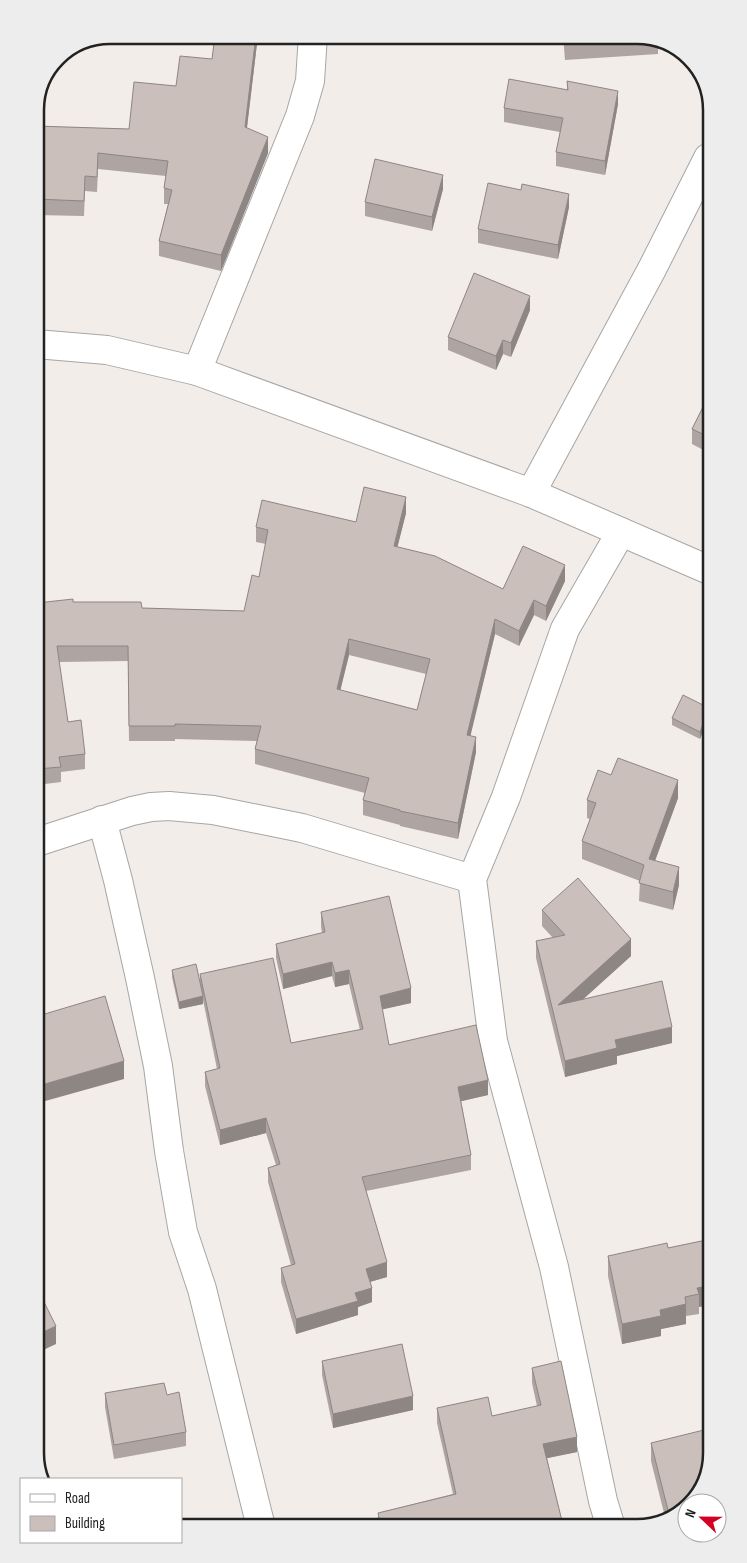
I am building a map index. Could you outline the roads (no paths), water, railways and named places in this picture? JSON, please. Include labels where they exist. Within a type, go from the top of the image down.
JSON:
[{"type":"street","points":[[197,371],[300,116],[310,81],[313,44]]},
{"type":"street","points":[[531,492],[703,172]]},
{"type":"street","points":[[44,345],[107,350],[197,371],[531,492],[703,567]]},
{"type":"street","points":[[608,1519],[603,1501],[554,1267],[493,1041],[472,879],[506,797],[565,629],[621,532]]},
{"type":"street","points":[[44,840],[102,820],[151,807],[169,806],[213,810],[302,828],[472,879]]},
{"type":"street","points":[[102,820],[118,880],[158,1066],[169,1151],[184,1232],[202,1289],[259,1519]]}]
